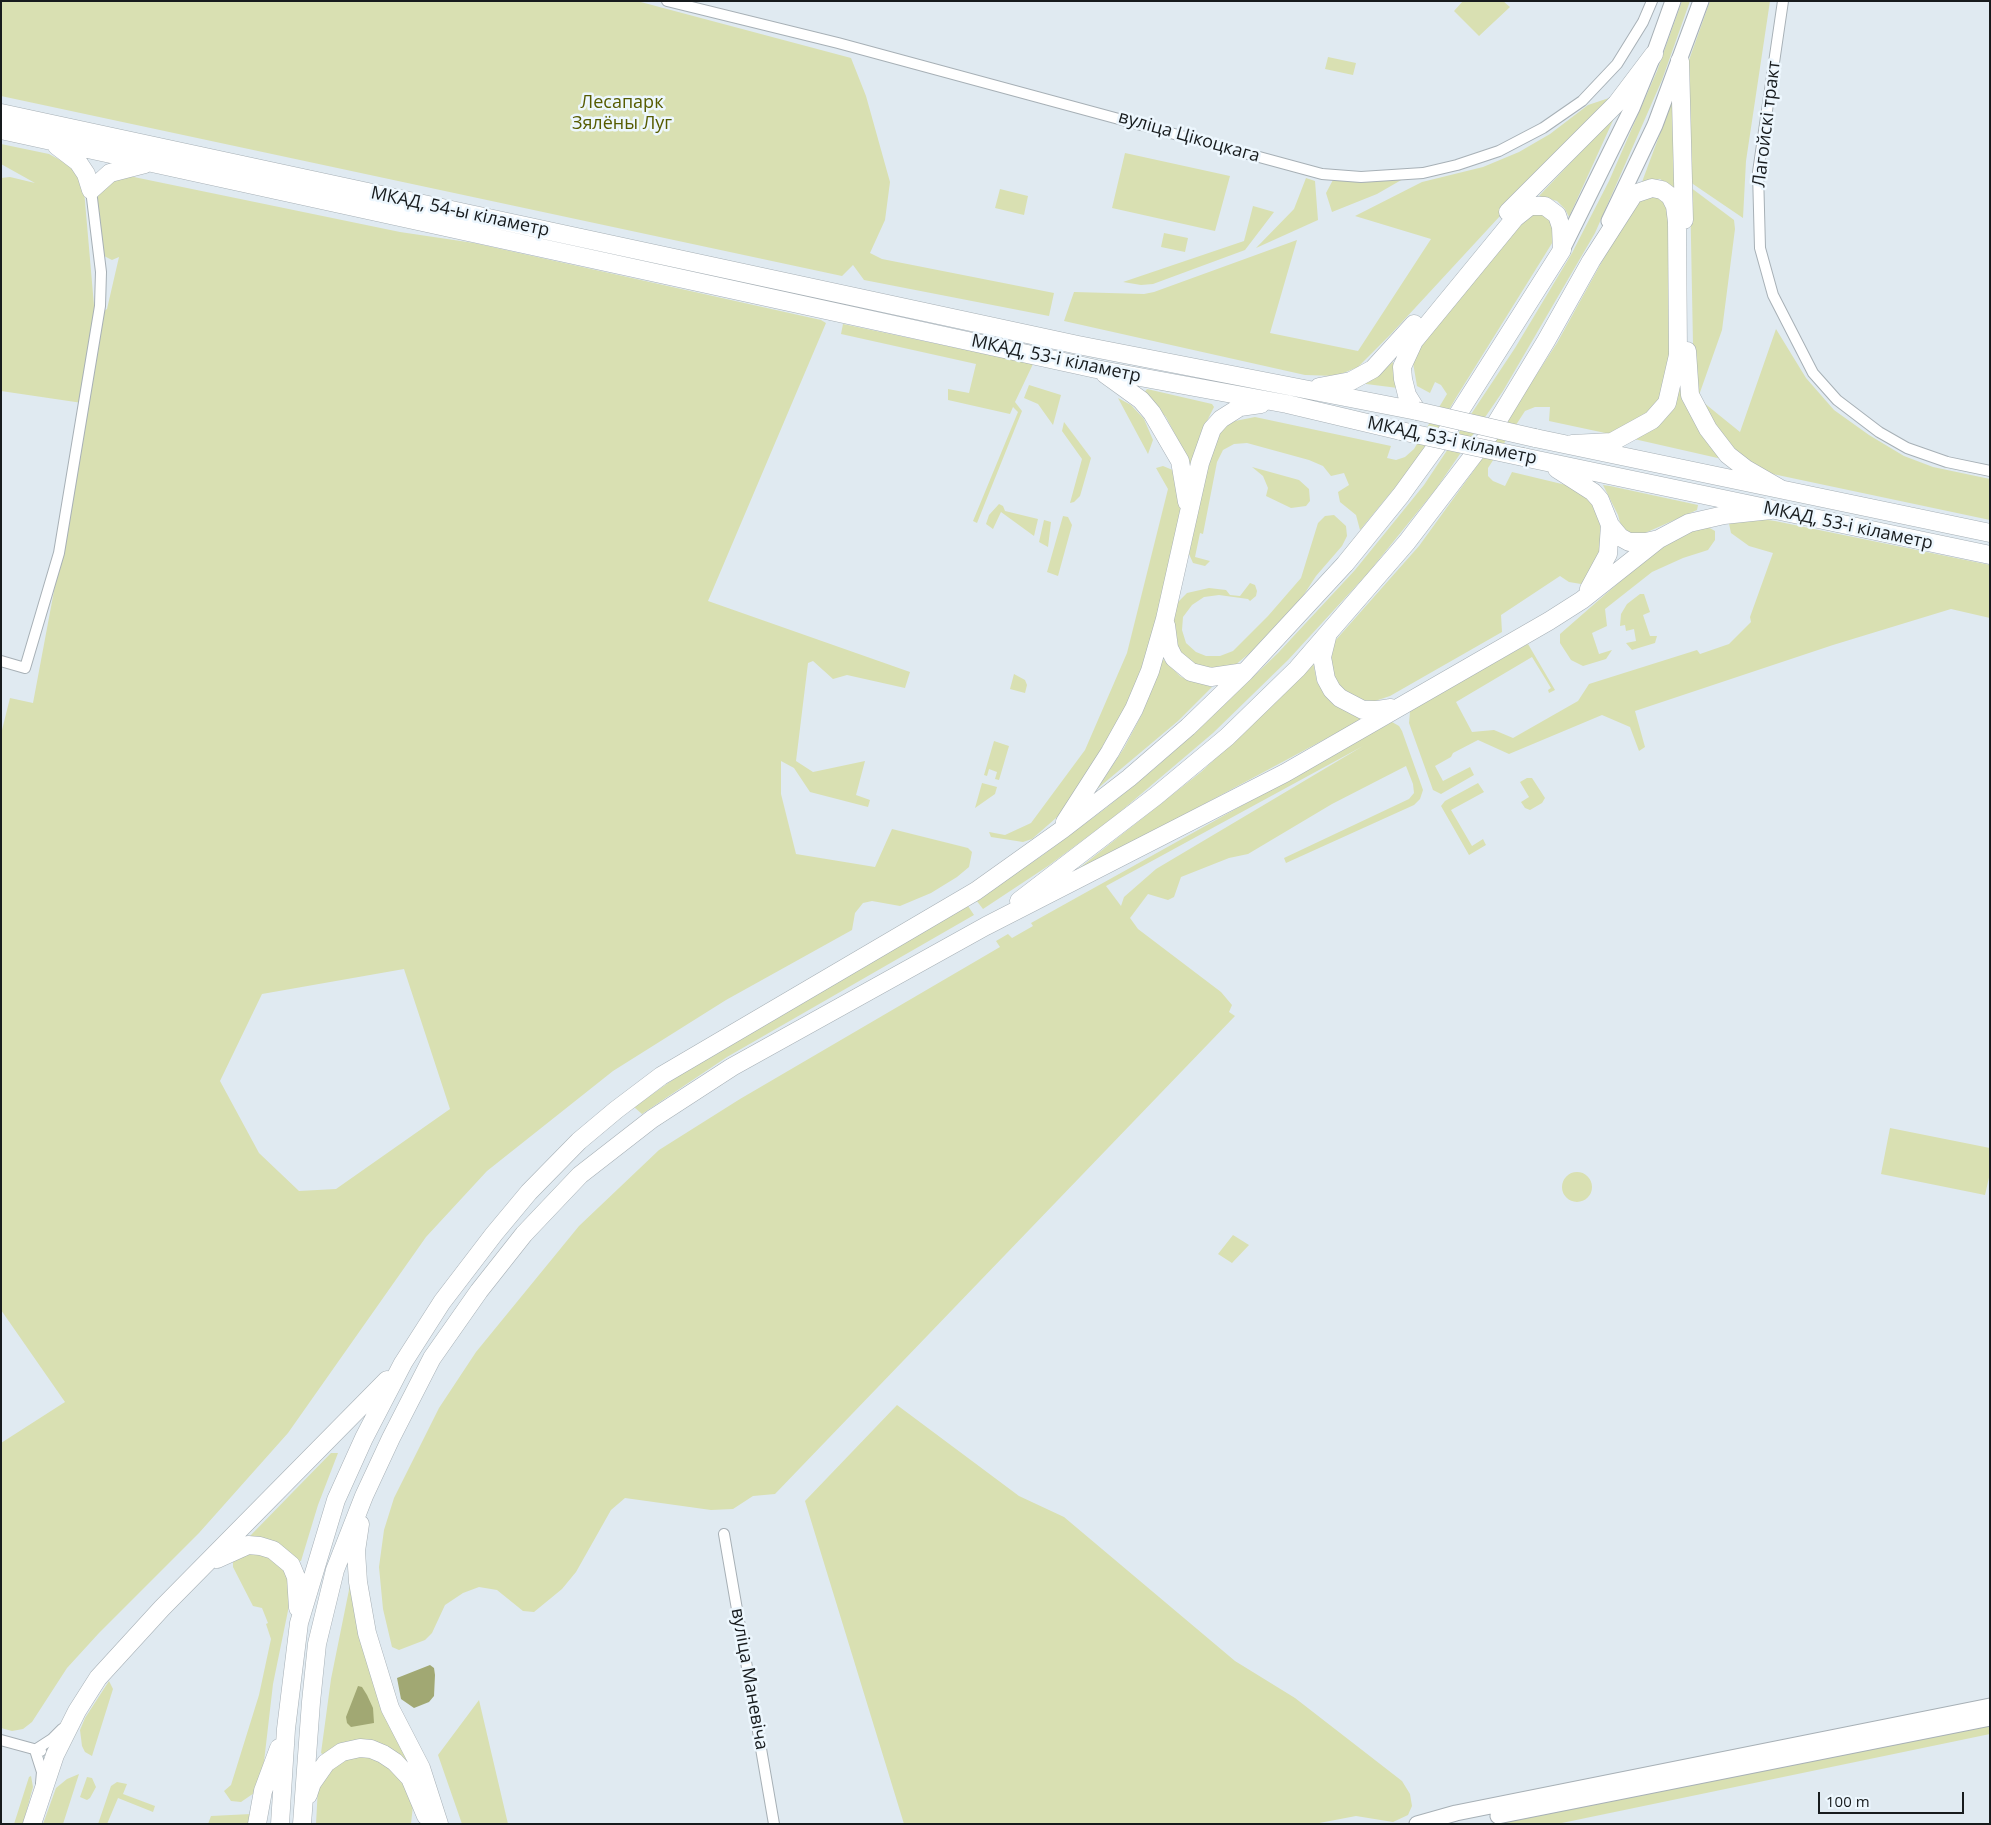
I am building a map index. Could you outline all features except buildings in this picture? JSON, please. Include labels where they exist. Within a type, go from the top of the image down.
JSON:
[{"type":"highway","points":[[1309,389],[1351,381],[1373,369],[1396,346],[1508,213],[1617,104],[1654,54]]},
{"type":"highway","points":[[1680,61],[1687,367],[1690,395],[1708,429],[1728,455],[1746,469],[1780,488]]},
{"type":"highway","name":"МКАД, 54-ы кіламетр","points":[[1,113],[919,311]]},
{"type":"highway","name":"МКАД, 54-ы кіламетр","points":[[1,130],[915,328]]},
{"type":"highway","points":[[48,140],[69,153],[78,162],[86,174],[91,190],[110,173],[150,163]]},
{"type":"highway","points":[[986,926],[1156,796],[1227,737],[1297,669],[1407,542],[1489,435],[1546,341],[1591,260],[1634,194],[1642,189],[1662,190],[1670,196],[1675,206],[1677,222],[1678,355],[1667,403],[1652,420],[1612,442],[1572,444]]},
{"type":"highway","points":[[298,1623],[336,1500],[364,1438],[403,1363],[442,1302],[517,1206],[579,1140],[661,1076],[968,897],[1051,838],[1129,778],[1188,727],[1245,672],[1345,564],[1401,495],[1446,434],[1562,250],[1561,227],[1557,215],[1545,206],[1530,206],[1515,218],[1414,341],[1402,367],[1407,395],[1417,411]]},
{"type":"highway","name":"МКАД, 53-і кіламетр","points":[[919,311],[1078,345],[1417,411],[1535,438],[1572,444],[1990,533]]},
{"type":"highway","name":"МКАД, 53-і кіламетр","points":[[915,328],[1096,369],[1287,404],[1401,431],[1990,555]]},
{"type":"highway","points":[[1096,369],[1114,379],[1142,400],[1175,448],[1183,470],[1188,522]]},
{"type":"highway","points":[[1051,838],[1087,788],[1134,709],[1150,671],[1165,619],[1200,463],[1212,429],[1221,419],[1240,408],[1262,404],[1287,404]]},
{"type":"highway","points":[[1541,461],[1593,492],[1600,500],[1610,525],[1620,537],[1629,542],[1646,542],[1659,539],[1698,521],[1724,515],[1771,510]]},
{"type":"highway","points":[[1582,600],[1599,575],[1608,554],[1610,525]]},
{"type":"highway","points":[[302,1824],[317,1644],[335,1570],[364,1496],[432,1358],[479,1291],[524,1234],[580,1175],[652,1118],[732,1067],[986,926],[1019,911],[1285,773],[1549,621],[1582,600],[1659,539]]},
{"type":"highway","points":[[1165,619],[1169,648],[1178,662],[1191,672],[1217,677],[1245,672]]},
{"type":"highway","points":[[1328,634],[1322,657],[1326,679],[1332,690],[1340,698],[1363,710],[1397,707]]},
{"type":"highway","points":[[32,1824],[55,1755],[77,1711],[98,1678],[162,1608],[403,1363]]},
{"type":"highway","points":[[364,1496],[356,1551],[358,1582],[367,1633],[392,1714],[421,1768],[439,1824]]},
{"type":"highway","points":[[203,1568],[248,1545],[260,1546],[273,1550],[291,1565],[296,1577],[298,1623],[286,1729],[280,1824]]},
{"type":"highway","points":[[258,1824],[263,1791],[286,1729]]},
{"type":"highway","points":[[304,1804],[312,1783],[326,1764],[342,1752],[360,1748],[383,1754],[395,1762],[410,1778],[428,1824]]},
{"type":"main road","points":[[1562,250],[1632,108],[1673,1]]},
{"type":"main road","points":[[1591,260],[1655,125],[1701,1]]},
{"type":"main road","points":[[1457,1821],[1990,1706]]},
{"type":"main road","points":[[1417,1824],[1457,1821],[1990,1718]]},
{"type":"street","name":"вуліца Цікоцкага","points":[[668,1],[838,43],[1322,174],[1361,177],[1423,173],[1458,165],[1499,151],[1543,128],[1582,100],[1617,64],[1643,22],[1652,1]]},
{"type":"street","name":"Лагойскі тракт","points":[[1783,1],[1758,172],[1760,248],[1773,295],[1813,373],[1837,400],[1879,432],[1907,448],[1946,462],[1990,471]]},
{"type":"street","points":[[1,661],[25,668],[59,553],[100,306],[101,272],[91,190]]},
{"type":"street","name":"вуліца Маневіча","points":[[724,1534],[774,1824]]},
{"type":"street","points":[[35,1750],[52,1739],[77,1711]]},
{"type":"street","points":[[1,1740],[55,1755]]},
{"type":"street","points":[[35,1750],[42,1772],[40,1799]]},
{"type":"green space","name":"Лесапарк Зялёны Луг","points":[[1,1],[637,1],[851,58],[866,96],[890,182],[885,220],[870,253],[882,259],[1054,293],[1049,316],[864,280],[853,265],[842,276],[1,96]]},
{"type":"green space","points":[[1463,1],[1503,1],[1510,7],[1479,36],[1454,11]]},
{"type":"green space","points":[[1682,1],[1690,1],[1662,80],[1595,233],[1503,391],[1436,489],[1368,573],[1288,660],[1213,733],[1114,817],[1048,866],[983,909],[976,900],[1040,857],[1106,808],[1155,768],[1278,653],[1355,570],[1424,485],[1515,348],[1572,253],[1609,181],[1657,71]]},
{"type":"green space","points":[[1710,1],[1770,1],[1746,161],[1743,218],[1690,182],[1686,82],[1689,60]]},
{"type":"green space","points":[[1328,57],[1356,63],[1353,75],[1325,69]]},
{"type":"green space","points":[[1609,98],[1391,334],[1358,367],[1336,376],[1305,375],[1064,321],[1074,292],[1144,294],[1154,292],[1297,240],[1270,333],[1358,351],[1431,239],[1355,216],[1422,182],[1483,167],[1519,152],[1550,134],[1588,105]]},
{"type":"green space","points":[[1672,101],[1677,194],[1660,179],[1642,182]]},
{"type":"green space","points":[[1615,116],[1569,217],[1565,209],[1557,201],[1539,196]]},
{"type":"green space","points":[[1,144],[49,154],[71,166],[80,177],[84,190],[95,317],[107,309],[119,257],[112,260],[104,256],[97,195],[106,184],[129,176],[400,232],[474,243],[821,320],[826,323],[708,601],[910,672],[905,688],[847,675],[833,679],[813,661],[808,663],[796,761],[813,772],[865,761],[856,795],[870,800],[868,807],[810,792],[794,768],[781,761],[781,794],[796,854],[875,867],[892,829],[968,848],[972,852],[969,867],[931,893],[900,906],[872,901],[863,903],[855,913],[852,930],[726,1000],[613,1071],[487,1171],[426,1237],[288,1433],[199,1533],[99,1633],[67,1668],[32,1722],[23,1729],[12,1731],[1,1728],[1,1443],[65,1402],[1,1310],[1,734],[10,698],[33,703],[89,404],[1,391],[1,178],[10,177],[35,183],[1,164]],"holes":[[[404,969],[450,1109],[336,1189],[299,1191],[259,1153],[220,1081],[262,994]]]},
{"type":"green space","points":[[1125,153],[1230,176],[1215,231],[1112,208]]},
{"type":"green space","points":[[1306,178],[1315,181],[1318,220],[1256,248],[1294,209]]},
{"type":"green space","points":[[1334,178],[1403,179],[1377,194],[1332,212],[1326,193]]},
{"type":"green space","points":[[1690,187],[1734,220],[1735,229],[1722,330],[1698,398],[1740,432],[1776,329],[1806,378],[1834,410],[1869,435],[1904,456],[1933,467],[1990,479],[1990,520],[1768,473],[1734,455],[1694,397]]},
{"type":"green space","points":[[1000,189],[1028,196],[1024,215],[995,208]]},
{"type":"green space","points":[[1645,195],[1661,198],[1666,202],[1671,220],[1673,351],[1660,404],[1647,418],[1610,434],[1549,421],[1550,407],[1535,407],[1525,411],[1488,468],[1488,476],[1493,481],[1505,486],[1512,472],[1566,485],[1582,494],[1593,505],[1599,516],[1602,538],[1601,550],[1592,571],[1581,584],[1569,582],[1560,576],[1501,615],[1502,632],[1390,696],[1375,701],[1361,700],[1351,695],[1339,686],[1332,676],[1330,652],[1334,642],[1419,546],[1477,466],[1557,343],[1636,200]]},
{"type":"green space","points":[[1253,206],[1274,212],[1245,250],[1153,284],[1141,285],[1123,282],[1244,241]]},
{"type":"green space","points":[[1531,213],[1540,213],[1548,218],[1552,226],[1554,240],[1425,451],[1360,530],[1356,515],[1340,502],[1338,492],[1349,485],[1344,473],[1331,476],[1323,466],[1309,460],[1247,443],[1234,444],[1223,450],[1217,462],[1203,534],[1200,533],[1195,557],[1210,561],[1205,566],[1193,563],[1189,554],[1211,451],[1221,431],[1230,422],[1255,417],[1391,446],[1387,458],[1396,460],[1405,457],[1414,449],[1447,394],[1441,385],[1435,382],[1430,393],[1417,386],[1413,363],[1418,348],[1436,321]]},
{"type":"green space","points":[[1164,233],[1188,238],[1185,252],[1161,247]]},
{"type":"green space","points":[[843,324],[1033,364],[1015,402],[1022,411],[977,523],[973,521],[1018,412],[1013,407],[1010,414],[948,400],[948,389],[969,393],[976,364],[841,334]]},
{"type":"green space","points":[[1393,362],[1398,388],[1366,384],[1366,380],[1381,372]]},
{"type":"green space","points":[[1029,385],[1061,395],[1053,425],[1038,404],[1024,398]]},
{"type":"green space","points":[[1678,386],[1682,386],[1722,459],[1634,439]]},
{"type":"green space","points":[[1147,389],[1212,404],[1214,407],[1200,435],[1194,463],[1190,463],[1166,417],[1144,393]]},
{"type":"green space","points":[[1118,398],[1131,405],[1144,419],[1153,440],[1148,454]]},
{"type":"green space","points":[[1064,422],[1091,458],[1080,496],[1070,503],[1082,459],[1062,431]]},
{"type":"green space","points":[[1163,466],[1175,471],[1183,511],[1151,650],[1128,712],[1077,795],[1056,818],[1032,839],[1023,842],[991,837],[989,832],[1005,835],[1031,823],[1085,750],[1127,653],[1168,489],[1156,468]]},
{"type":"green space","points":[[1252,467],[1299,480],[1309,489],[1310,501],[1306,506],[1291,508],[1266,496],[1268,488],[1263,476]]},
{"type":"green space","points":[[1603,485],[1698,505],[1697,510],[1645,533],[1629,536],[1621,526],[1618,515]]},
{"type":"green space","points":[[999,504],[1003,506],[1005,511],[1038,519],[1034,536],[1001,512],[993,529],[986,524],[989,515]]},
{"type":"green space","points":[[1334,515],[1346,526],[1347,536],[1342,546],[1316,576],[1303,596],[1251,652],[1234,666],[1207,669],[1191,662],[1180,653],[1173,640],[1172,616],[1176,604],[1187,593],[1209,588],[1226,590],[1230,595],[1240,596],[1250,583],[1255,585],[1256,596],[1250,601],[1248,599],[1219,595],[1204,597],[1192,605],[1183,617],[1182,630],[1186,643],[1196,652],[1206,656],[1220,656],[1233,651],[1268,616],[1301,578],[1318,523],[1325,516]]},
{"type":"green space","points":[[1063,516],[1068,517],[1072,525],[1058,576],[1047,572]]},
{"type":"green space","points":[[1740,516],[1775,521],[1990,565],[1990,618],[1951,609],[1833,645],[1635,711],[1645,747],[1639,751],[1630,727],[1602,715],[1509,754],[1478,740],[1453,753],[1451,757],[1435,766],[1443,781],[1470,767],[1474,775],[1441,794],[1433,790],[1409,723],[1412,708],[1528,644],[1555,690],[1549,693],[1548,690],[1551,688],[1532,657],[1456,702],[1472,732],[1494,730],[1513,738],[1578,701],[1589,684],[1697,650],[1700,654],[1729,644],[1751,622],[1750,617],[1773,553],[1749,546],[1731,533],[1728,519]]},
{"type":"green space","points":[[1044,520],[1051,522],[1048,547],[1039,542]]},
{"type":"green space","points":[[1708,527],[1715,531],[1715,540],[1708,550],[1683,558],[1652,572],[1605,609],[1607,626],[1592,633],[1599,654],[1612,650],[1606,659],[1583,666],[1571,660],[1560,643],[1560,634],[1663,544],[1680,534]]},
{"type":"green space","points":[[1640,594],[1644,594],[1650,612],[1643,615],[1650,636],[1657,636],[1655,643],[1632,650],[1626,643],[1636,641],[1634,629],[1626,631],[1625,625],[1620,626],[1621,614],[1627,604]]},
{"type":"green space","points":[[1162,658],[1181,677],[1212,687],[1178,721],[1097,789],[1124,748],[1142,714]]},
{"type":"green space","points":[[1313,662],[1317,682],[1328,698],[1352,715],[1370,715],[1068,877],[1201,772],[1259,718]]},
{"type":"green space","points":[[1014,674],[1025,680],[1027,685],[1025,693],[1010,689]]},
{"type":"green space","points":[[1392,722],[1399,726],[1402,731],[1423,790],[1420,799],[1414,805],[1286,863],[1284,858],[1409,799],[1414,793],[1413,784],[1406,766],[1332,804],[1248,854],[1229,858],[1181,877],[1174,897],[1168,900],[1148,894],[1130,918],[1138,929],[1221,992],[1232,1005],[1229,1012],[1235,1016],[775,1494],[753,1496],[733,1509],[711,1510],[625,1498],[611,1510],[576,1572],[562,1589],[534,1612],[523,1611],[497,1590],[479,1587],[463,1593],[445,1605],[432,1633],[425,1640],[399,1650],[392,1647],[383,1609],[379,1567],[384,1530],[394,1498],[439,1408],[476,1352],[579,1226],[659,1150],[740,1099],[1000,947],[996,941],[1008,934],[1012,938],[1033,926],[1031,923]],"holes":[[[1363,746],[1156,869],[1124,897],[1121,906],[1106,886]]]},
{"type":"green space","points":[[994,741],[1009,746],[999,780],[995,779],[997,772],[989,769],[987,776],[984,775]]},
{"type":"green space","points":[[1527,778],[1532,778],[1545,798],[1542,803],[1530,810],[1525,808],[1521,802],[1529,797],[1520,782]]},
{"type":"green space","points":[[982,783],[997,787],[995,794],[975,808]]},
{"type":"green space","points":[[1478,783],[1484,792],[1451,810],[1472,846],[1483,839],[1486,845],[1469,855],[1441,806],[1445,801]]},
{"type":"green space","points":[[968,906],[974,915],[727,1057],[642,1114],[634,1107],[701,1060]]},
{"type":"green space","points":[[1890,1128],[1990,1148],[1990,1173],[1985,1195],[1881,1174]]},
{"type":"green space","points":[[1577,1172],[1587,1177],[1592,1187],[1587,1197],[1577,1202],[1567,1197],[1562,1187],[1567,1177]]},
{"type":"green space","points":[[1233,1235],[1249,1245],[1232,1263],[1218,1254]]},
{"type":"green space","points":[[897,1405],[1019,1496],[1064,1517],[1235,1661],[1295,1698],[1402,1781],[1410,1794],[1412,1806],[1408,1815],[1393,1822],[1356,1816],[1314,1824],[904,1824],[805,1501]]},
{"type":"green space","points":[[331,1453],[338,1453],[318,1505],[301,1561],[296,1560],[285,1548],[268,1539],[250,1536]]},
{"type":"green space","points":[[247,1553],[264,1553],[287,1571],[291,1596],[273,1684],[262,1779],[257,1791],[241,1802],[231,1801],[224,1791],[231,1785],[259,1695],[271,1639],[266,1624],[268,1623],[262,1608],[253,1606],[233,1567],[233,1562]]},
{"type":"green space","points":[[350,1585],[414,1771],[401,1755],[385,1746],[325,1756],[321,1753],[331,1679]]},
{"type":"green space","points":[[109,1681],[113,1689],[92,1756],[85,1752],[82,1746],[80,1730],[85,1718]]},
{"type":"green space","points":[[479,1700],[508,1824],[462,1824],[438,1755]]},
{"type":"green space","points":[[1990,1723],[1990,1734],[1557,1824],[1487,1824]]},
{"type":"green space","points":[[361,1754],[396,1768],[413,1805],[411,1824],[316,1824],[318,1787],[336,1762]]},
{"type":"green space","points":[[79,1774],[63,1824],[43,1824],[56,1788],[67,1779]]},
{"type":"green space","points":[[31,1776],[33,1787],[23,1824],[14,1824],[29,1777]]},
{"type":"green space","points":[[87,1777],[92,1778],[96,1787],[87,1800],[80,1797]]},
{"type":"green space","points":[[117,1782],[127,1784],[123,1794],[155,1806],[153,1812],[118,1798],[107,1824],[98,1824],[111,1786]]},
{"type":"green space","points":[[251,1814],[253,1824],[208,1824],[211,1816]]},
{"type":"shaded area","points":[[430,1665],[434,1668],[435,1675],[434,1696],[429,1702],[414,1708],[401,1699],[397,1678]]},
{"type":"shaded area","points":[[358,1686],[362,1687],[373,1708],[374,1723],[351,1727],[347,1723],[346,1717]]}]
